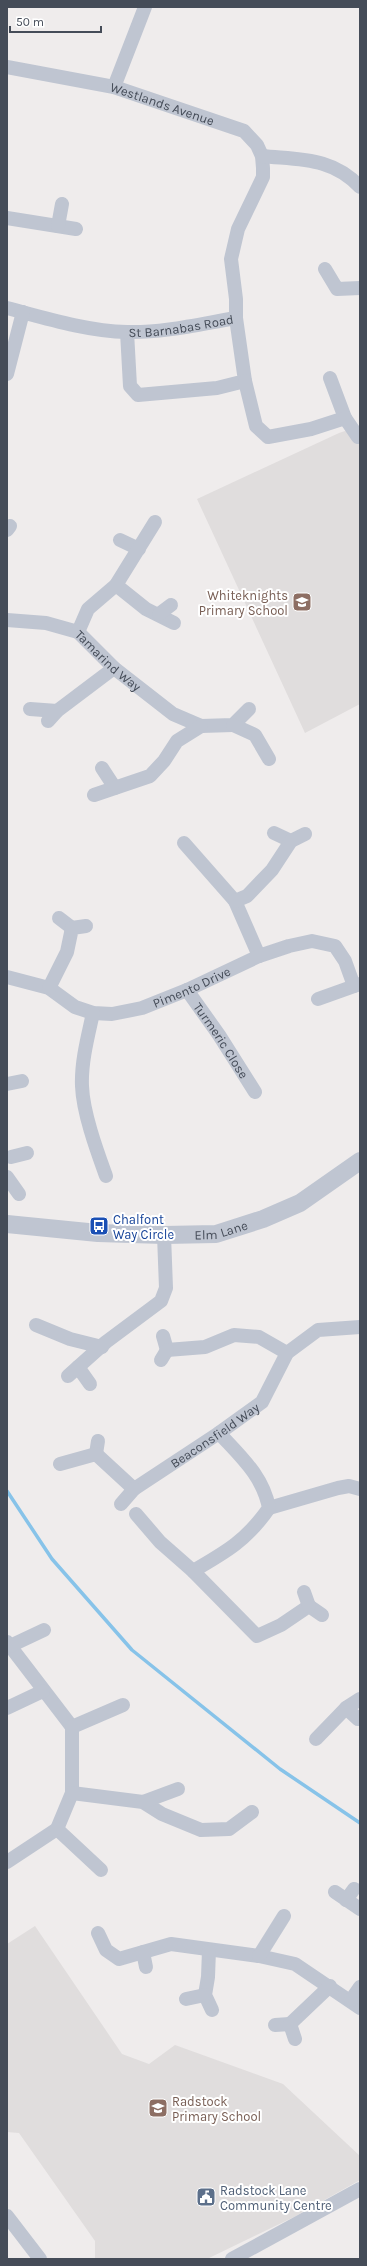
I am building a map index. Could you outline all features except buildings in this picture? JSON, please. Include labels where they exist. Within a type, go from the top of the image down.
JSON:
[{"type":"street","points":[[114,87],[145,7]]},
{"type":"street","name":"Westlands Avenue","points":[[7,67],[114,87],[244,131],[257,145],[262,156]]},
{"type":"street","points":[[262,156],[324,162],[352,178],[360,187]]},
{"type":"street","name":"St Barnabas Road","points":[[7,308],[75,325],[127,332],[157,330],[236,318],[236,299],[231,259],[238,229],[262,177],[262,156]]},
{"type":"street","points":[[58,226],[62,204]]},
{"type":"street","points":[[7,218],[76,229]]},
{"type":"street","points":[[325,269],[337,289],[360,288]]},
{"type":"street","points":[[7,374],[23,312]]},
{"type":"street","points":[[236,318],[245,381],[256,426],[268,437],[311,429],[345,418]]},
{"type":"street","points":[[127,332],[130,386],[138,395],[217,388],[245,381]]},
{"type":"street","points":[[330,378],[345,418],[358,437]]},
{"type":"street","points":[[78,632],[88,609],[116,585],[155,522]]},
{"type":"street","points":[[120,540],[139,549]]},
{"type":"street","points":[[116,585],[146,609],[159,614],[174,623]]},
{"type":"street","points":[[159,614],[170,605]]},
{"type":"street","name":"Tamarind Way","points":[[7,620],[46,623],[78,632],[114,668],[173,714],[201,726],[233,725],[255,735],[269,759]]},
{"type":"street","points":[[30,709],[53,716],[114,668]]},
{"type":"street","points":[[233,725],[249,709]]},
{"type":"street","points":[[94,795],[150,776],[164,761],[177,741],[201,726]]},
{"type":"street","points":[[102,768],[115,788]]},
{"type":"street","points":[[274,833],[291,841]]},
{"type":"street","points":[[235,901],[247,896],[272,870],[291,841],[305,834]]},
{"type":"street","points":[[184,843],[235,901],[260,956]]},
{"type":"street","points":[[49,988],[79,927],[59,918]]},
{"type":"street","name":"Pimento Drive","points":[[7,977],[49,988],[75,1007],[93,1013],[112,1014],[142,1008],[187,990],[260,956],[290,946],[312,941],[335,946],[345,961],[357,985],[318,999]]},
{"type":"street","name":"Turmeric Close","points":[[187,990],[219,1035],[255,1092]]},
{"type":"street","points":[[93,1013],[84,1061],[82,1087],[94,1119],[95,1147],[106,1176]]},
{"type":"street","points":[[7,1084],[22,1081]]},
{"type":"street","points":[[8,1158],[27,1153]]},
{"type":"street","name":"Elm Lane","points":[[7,1224],[98,1233],[164,1235],[216,1234],[263,1219],[300,1203],[360,1161]]},
{"type":"street","points":[[7,1177],[19,1194]]},
{"type":"street","points":[[90,1384],[73,1372],[102,1347],[161,1301],[166,1288],[164,1235]]},
{"type":"street","points":[[36,1325],[70,1339],[102,1347]]},
{"type":"street","name":"Beaconsfield Way","points":[[121,1504],[134,1489],[219,1433],[262,1402],[287,1353],[318,1330],[360,1327]]},
{"type":"street","points":[[163,1336],[164,1355],[205,1347],[234,1335],[259,1337],[287,1353]]},
{"type":"street","points":[[219,1433],[255,1473],[266,1491],[269,1508]]},
{"type":"street","points":[[60,1464],[97,1448],[134,1489]]},
{"type":"street","points":[[193,1571],[229,1550],[245,1537],[255,1528],[269,1508],[338,1488],[349,1486],[360,1489]]},
{"type":"street","points":[[136,1514],[160,1542],[193,1571],[257,1636],[281,1625],[309,1606]]},
{"type":"street","points":[[304,1592],[309,1606],[322,1615]]},
{"type":"street","points":[[7,1862],[56,1829],[72,1793],[72,1727],[47,1693],[43,1691],[9,1644],[44,1630]]},
{"type":"street","points":[[7,1708],[43,1691]]},
{"type":"street","points":[[316,1739],[346,1708],[360,1699]]},
{"type":"street","points":[[72,1727],[123,1705]]},
{"type":"street","points":[[346,1708],[358,1719]]},
{"type":"street","points":[[143,1802],[178,1789]]},
{"type":"street","points":[[72,1793],[143,1802],[162,1814],[202,1830],[229,1829],[252,1812]]},
{"type":"street","points":[[56,1829],[102,1870]]},
{"type":"street","points":[[345,1894],[360,1909]]},
{"type":"street","points":[[259,1956],[284,1916]]},
{"type":"street","points":[[98,1933],[106,1950],[118,1959],[171,1944],[259,1956],[295,1964],[355,2004],[360,1987]]},
{"type":"street","points":[[209,1950],[208,1977],[205,1996],[212,2010]]},
{"type":"street","points":[[143,1952],[146,1967]]},
{"type":"street","points":[[275,2025],[290,2024],[330,1986]]},
{"type":"street","points":[[186,1999],[205,1996]]},
{"type":"street","points":[[290,2024],[295,2039]]},
{"type":"street","points":[[232,2259],[360,2189]]},
{"type":"street","points":[[7,2216],[11,2231],[40,2259]]},
{"type":"shaded area","name":"Whiteknights Primary School","points":[[360,426],[360,704],[305,733],[197,499],[339,433]]},
{"type":"shaded area","name":"Radstock Primary School","points":[[35,1926],[122,2054],[149,2064],[175,2045],[283,2084],[360,2156],[360,2180],[294,2217],[207,2259],[95,2259],[95,2241],[19,2133],[7,2132],[7,1944]]},
{"type":"waterway","points":[[7,1491],[52,1559],[132,1650],[280,1769],[360,1823]]},
{"type":"place","name":"Whiteknights Primary School","points":[[302,602]]},
{"type":"place","name":"Chalfont Way Circle","points":[[99,1226]]},
{"type":"place","name":"Radstock Primary School","points":[[158,2108]]},
{"type":"place","name":"Radstock Lane Community Centre","points":[[206,2197]]}]
